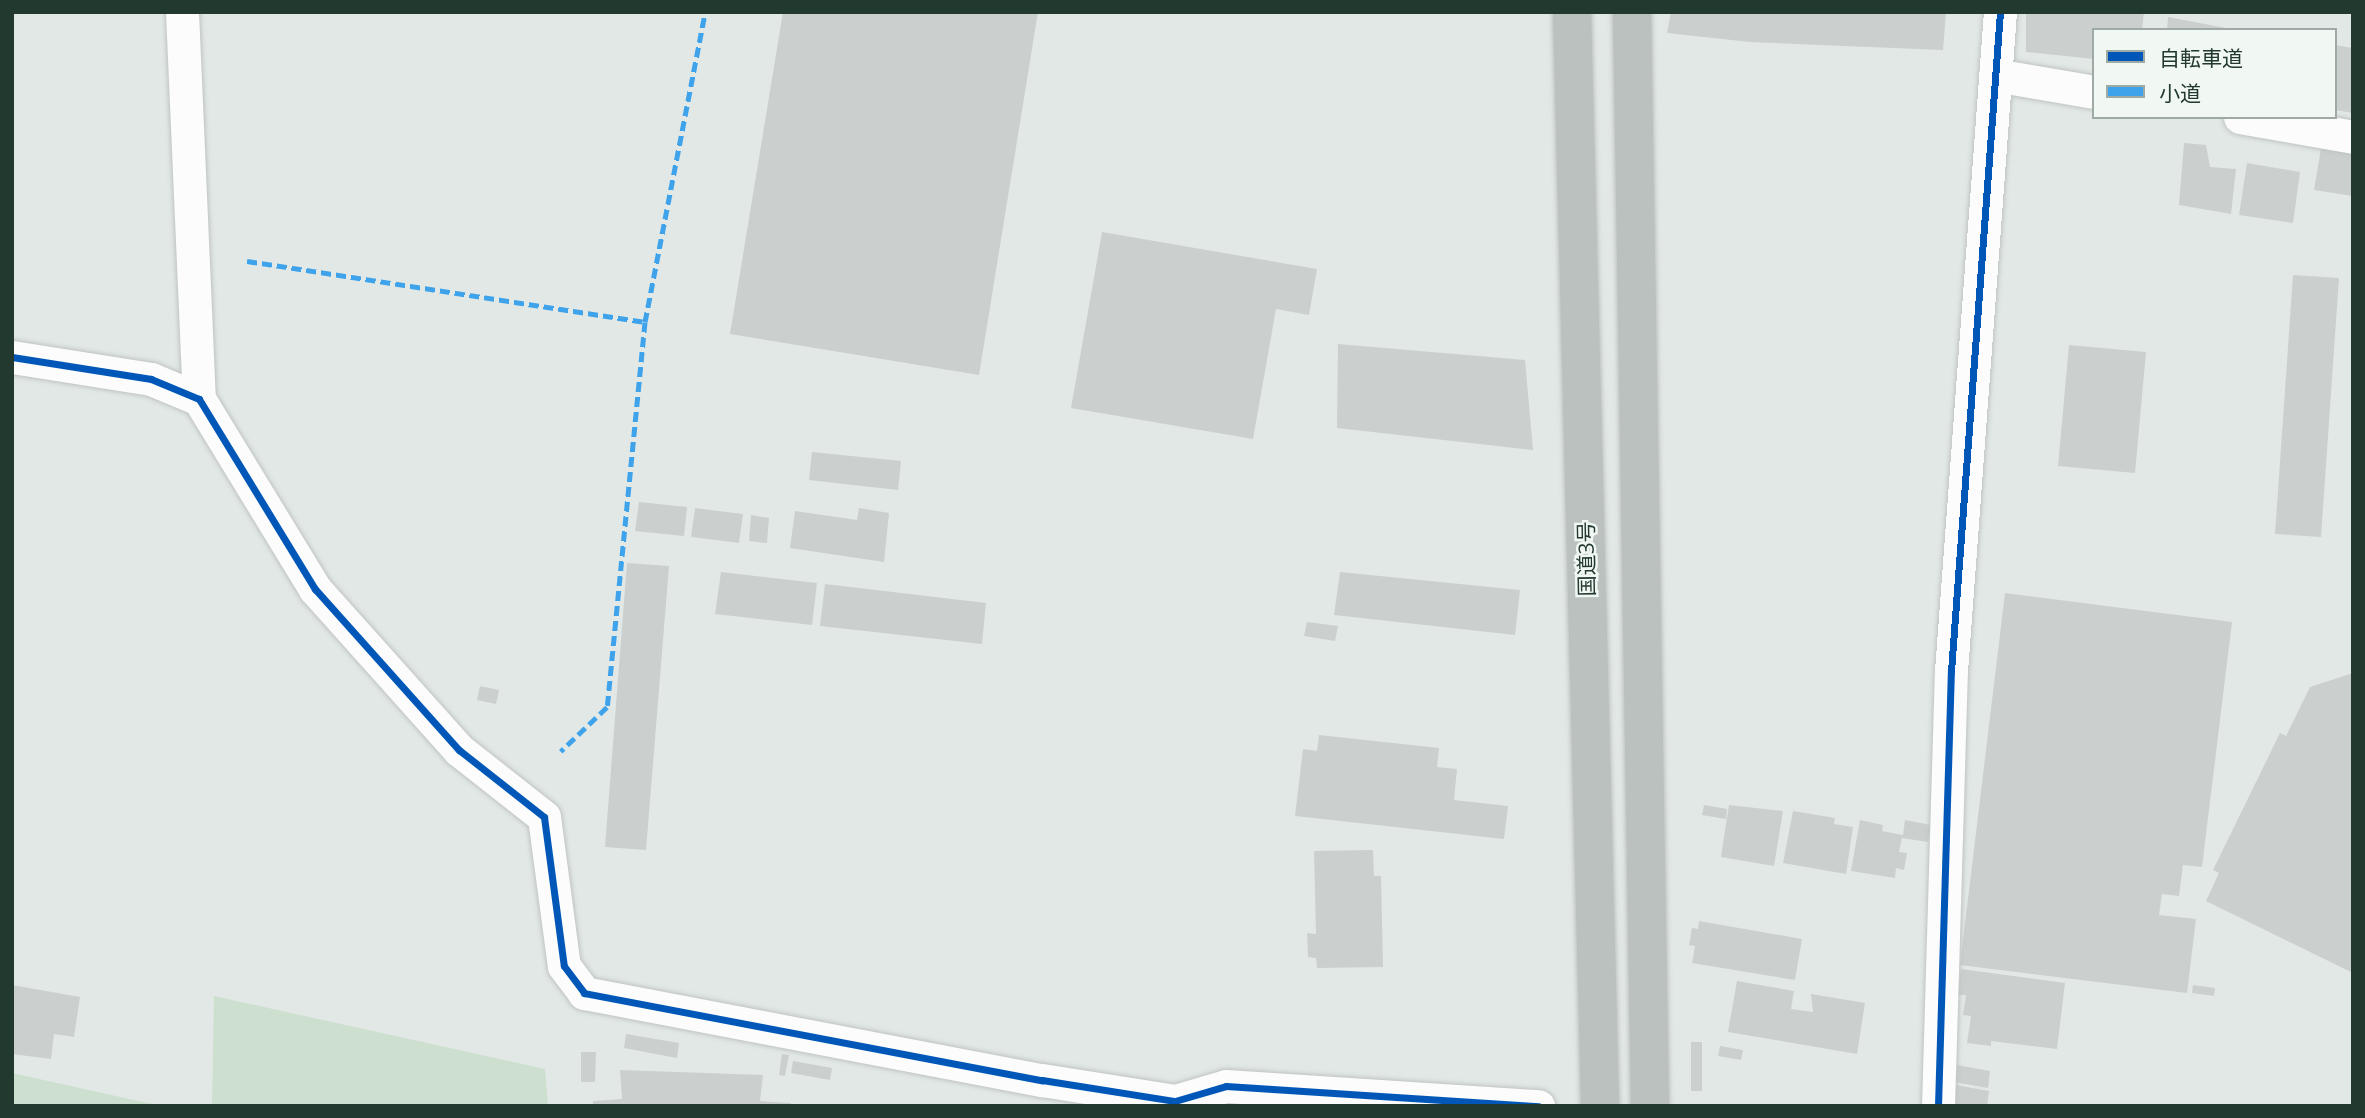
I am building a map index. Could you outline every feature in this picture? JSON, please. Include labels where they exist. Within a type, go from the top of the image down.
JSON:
[{"type":"highway","name":"国道3号","points":[[1572,12],[1600,1106]]},
{"type":"highway","points":[[1632,12],[1649,1106]]},
{"type":"street","points":[[182,12],[199,399],[315,589],[459,750],[544,817],[565,966],[584,993],[1028,1078],[1175,1101],[1226,1086],[1538,1106]]},
{"type":"street","points":[[1938,1106],[1951,671],[2000,12]]},
{"type":"street","points":[[1995,75],[2092,92]]},
{"type":"street","points":[[2251,119],[2353,137]]},
{"type":"street","points":[[12,356],[151,379],[199,399]]},
{"type":"green space","points":[[214,996],[545,1069],[548,1106],[212,1106]]},
{"type":"green space","points":[[12,1073],[161,1106],[12,1106]]},
{"type":"building","points":[[783,12],[1038,12],[979,375],[730,334]]},
{"type":"building","points":[[1671,12],[1946,12],[1943,50],[1750,42],[1667,33]]},
{"type":"building","points":[[2026,12],[2144,12],[2142,28],[2092,28],[2092,59],[2026,52]]},
{"type":"building","points":[[2168,17],[2226,28],[2167,28]]},
{"type":"building","points":[[2337,45],[2353,48],[2353,113],[2337,110]]},
{"type":"building","points":[[2322,142],[2353,148],[2353,196],[2314,190]]},
{"type":"building","points":[[2184,143],[2206,145],[2210,167],[2236,169],[2231,214],[2179,205]]},
{"type":"building","points":[[2247,163],[2300,172],[2293,223],[2239,215]]},
{"type":"building","points":[[1102,232],[1317,269],[1309,315],[1276,309],[1253,439],[1071,408]]},
{"type":"building","points":[[2293,275],[2339,278],[2321,537],[2275,534]]},
{"type":"building","points":[[1338,344],[1525,360],[1533,450],[1337,428]]},
{"type":"building","points":[[2069,345],[2146,352],[2135,473],[2058,466]]},
{"type":"building","points":[[812,452],[901,461],[898,490],[809,480]]},
{"type":"building","points":[[639,502],[687,507],[684,536],[635,531]]},
{"type":"building","points":[[695,508],[743,514],[739,543],[691,537]]},
{"type":"building","points":[[859,508],[889,513],[884,562],[790,548],[795,511],[857,520]]},
{"type":"building","points":[[751,515],[769,518],[767,543],[749,541]]},
{"type":"building","points":[[627,563],[669,566],[646,850],[605,847]]},
{"type":"building","points":[[721,572],[817,583],[812,625],[715,614]]},
{"type":"building","points":[[1340,572],[1520,590],[1515,635],[1334,615]]},
{"type":"building","points":[[825,584],[986,603],[982,644],[820,626]]},
{"type":"building","points":[[2005,593],[2232,622],[2202,867],[2183,865],[2179,896],[2162,894],[2159,915],[2196,919],[2187,993],[1960,965]]},
{"type":"building","points":[[1307,622],[1338,626],[1335,641],[1304,636]]},
{"type":"building","points":[[2353,673],[2353,973],[2206,901],[2219,873],[2213,870],[2280,733],[2286,736],[2310,687]]},
{"type":"building","points":[[480,686],[499,690],[496,704],[477,700]]},
{"type":"building","points":[[1319,735],[1439,748],[1437,767],[1457,769],[1454,800],[1508,806],[1504,839],[1295,816],[1303,749],[1317,751]]},
{"type":"building","points":[[1704,805],[1727,809],[1726,819],[1702,815]]},
{"type":"building","points":[[1729,805],[1783,811],[1774,866],[1721,857]]},
{"type":"building","points":[[1793,811],[1835,818],[1834,824],[1853,827],[1846,874],[1783,863]]},
{"type":"building","points":[[1860,820],[1883,825],[1882,831],[1903,835],[1905,820],[1931,825],[1928,842],[1902,838],[1899,852],[1907,853],[1904,870],[1896,868],[1895,878],[1851,871]]},
{"type":"building","points":[[1373,850],[1374,876],[1381,876],[1383,967],[1317,968],[1316,958],[1308,957],[1307,933],[1316,934],[1314,851]]},
{"type":"building","points":[[1699,921],[1802,939],[1795,980],[1692,963],[1695,946],[1689,945],[1692,928],[1698,929]]},
{"type":"building","points":[[1961,969],[2065,983],[2057,1049],[1991,1041],[1991,1046],[1967,1043],[1971,1016],[1963,1015],[1966,995],[1958,995]]},
{"type":"building","points":[[1737,981],[1794,991],[1791,1009],[1813,1012],[1811,994],[1865,1003],[1857,1054],[1728,1032]]},
{"type":"building","points":[[12,985],[80,997],[74,1037],[54,1034],[51,1059],[12,1054]]},
{"type":"building","points":[[2193,985],[2215,988],[2214,996],[2192,993]]},
{"type":"building","points":[[626,1034],[679,1043],[677,1058],[624,1048]]},
{"type":"building","points":[[1691,1042],[1702,1042],[1702,1091],[1691,1091]]},
{"type":"building","points":[[1720,1046],[1743,1050],[1741,1060],[1718,1056]]},
{"type":"building","points":[[581,1052],[596,1052],[595,1082],[581,1082]]},
{"type":"building","points":[[782,1054],[789,1055],[785,1076],[779,1075]]},
{"type":"building","points":[[793,1061],[832,1068],[830,1080],[791,1073]]},
{"type":"building","points":[[1957,1065],[1990,1071],[1988,1088],[1954,1082]]},
{"type":"building","points":[[620,1070],[763,1075],[760,1101],[791,1103],[791,1106],[593,1106],[593,1101],[622,1099]]},
{"type":"building","points":[[1956,1085],[1989,1091],[1987,1106],[1952,1106]]},
{"type":"marked path","points":[[645,322],[705,12]]},
{"type":"marked path","points":[[247,261],[645,322],[607,707],[561,751]]},
{"type":"cycle path","points":[[1938,1106],[1951,671],[2000,12]]},
{"type":"cycle path","points":[[12,357],[151,379],[199,399],[315,589],[459,750],[544,817],[564,966],[584,993],[1042,1080],[1175,1101],[1226,1086],[1538,1106]]}]
